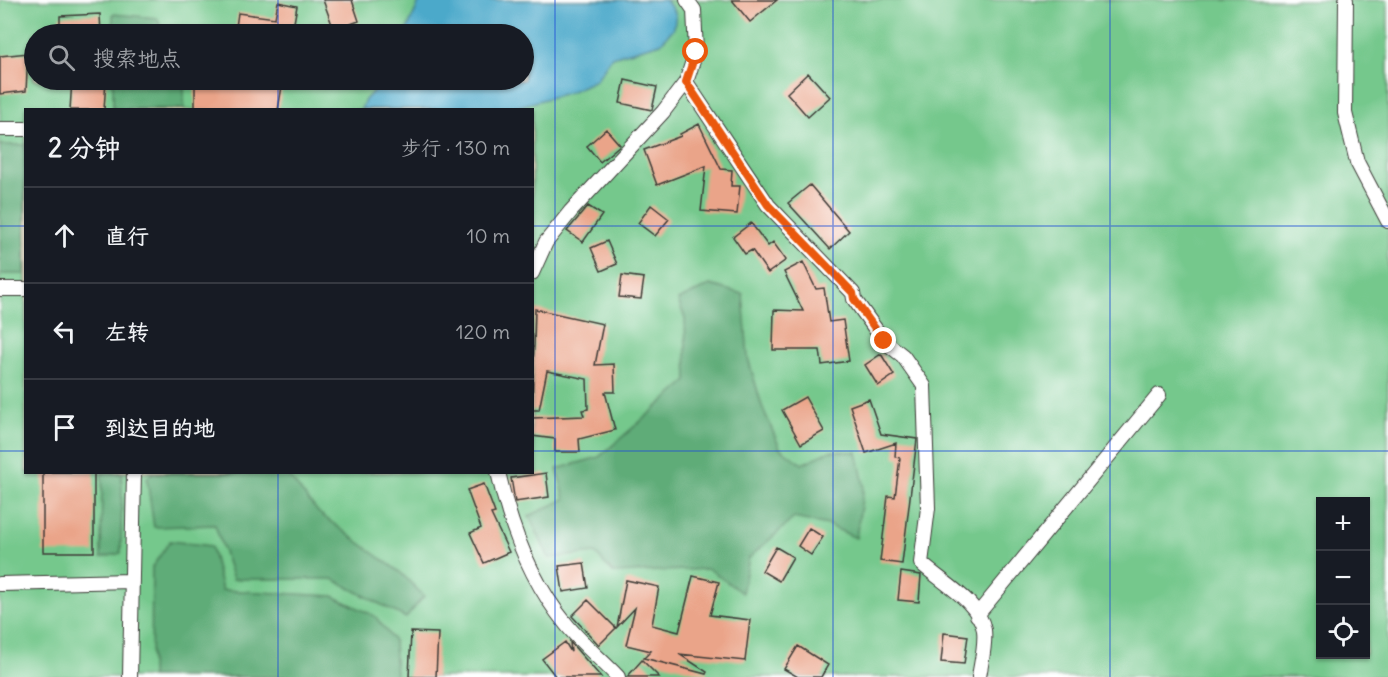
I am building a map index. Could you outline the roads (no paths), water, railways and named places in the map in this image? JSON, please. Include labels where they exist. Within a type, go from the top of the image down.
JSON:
[{"type":"street","points":[[534,269],[546,243],[565,219],[663,112],[686,82],[696,52],[694,10],[687,0]]},
{"type":"street","points":[[1346,0],[1345,113],[1357,162],[1388,221]]},
{"type":"street","points":[[686,82],[768,205],[853,293],[854,299],[884,341],[903,356],[924,386],[928,508],[921,563],[942,582],[964,596],[977,615],[984,630],[979,677]]},
{"type":"street","points":[[0,129],[24,129]]},
{"type":"street","points":[[0,289],[24,289]]},
{"type":"street","points":[[977,615],[1159,395]]},
{"type":"street","points":[[130,677],[134,474]]},
{"type":"street","points":[[498,474],[507,510],[530,569],[566,623],[618,677]]},
{"type":"street","points":[[0,584],[132,581]]},
{"type":"water","points":[[420,0],[666,0],[676,14],[674,28],[661,43],[612,57],[596,80],[570,92],[514,108],[361,108],[365,100],[374,90],[534,90],[534,24],[409,24]]}]
